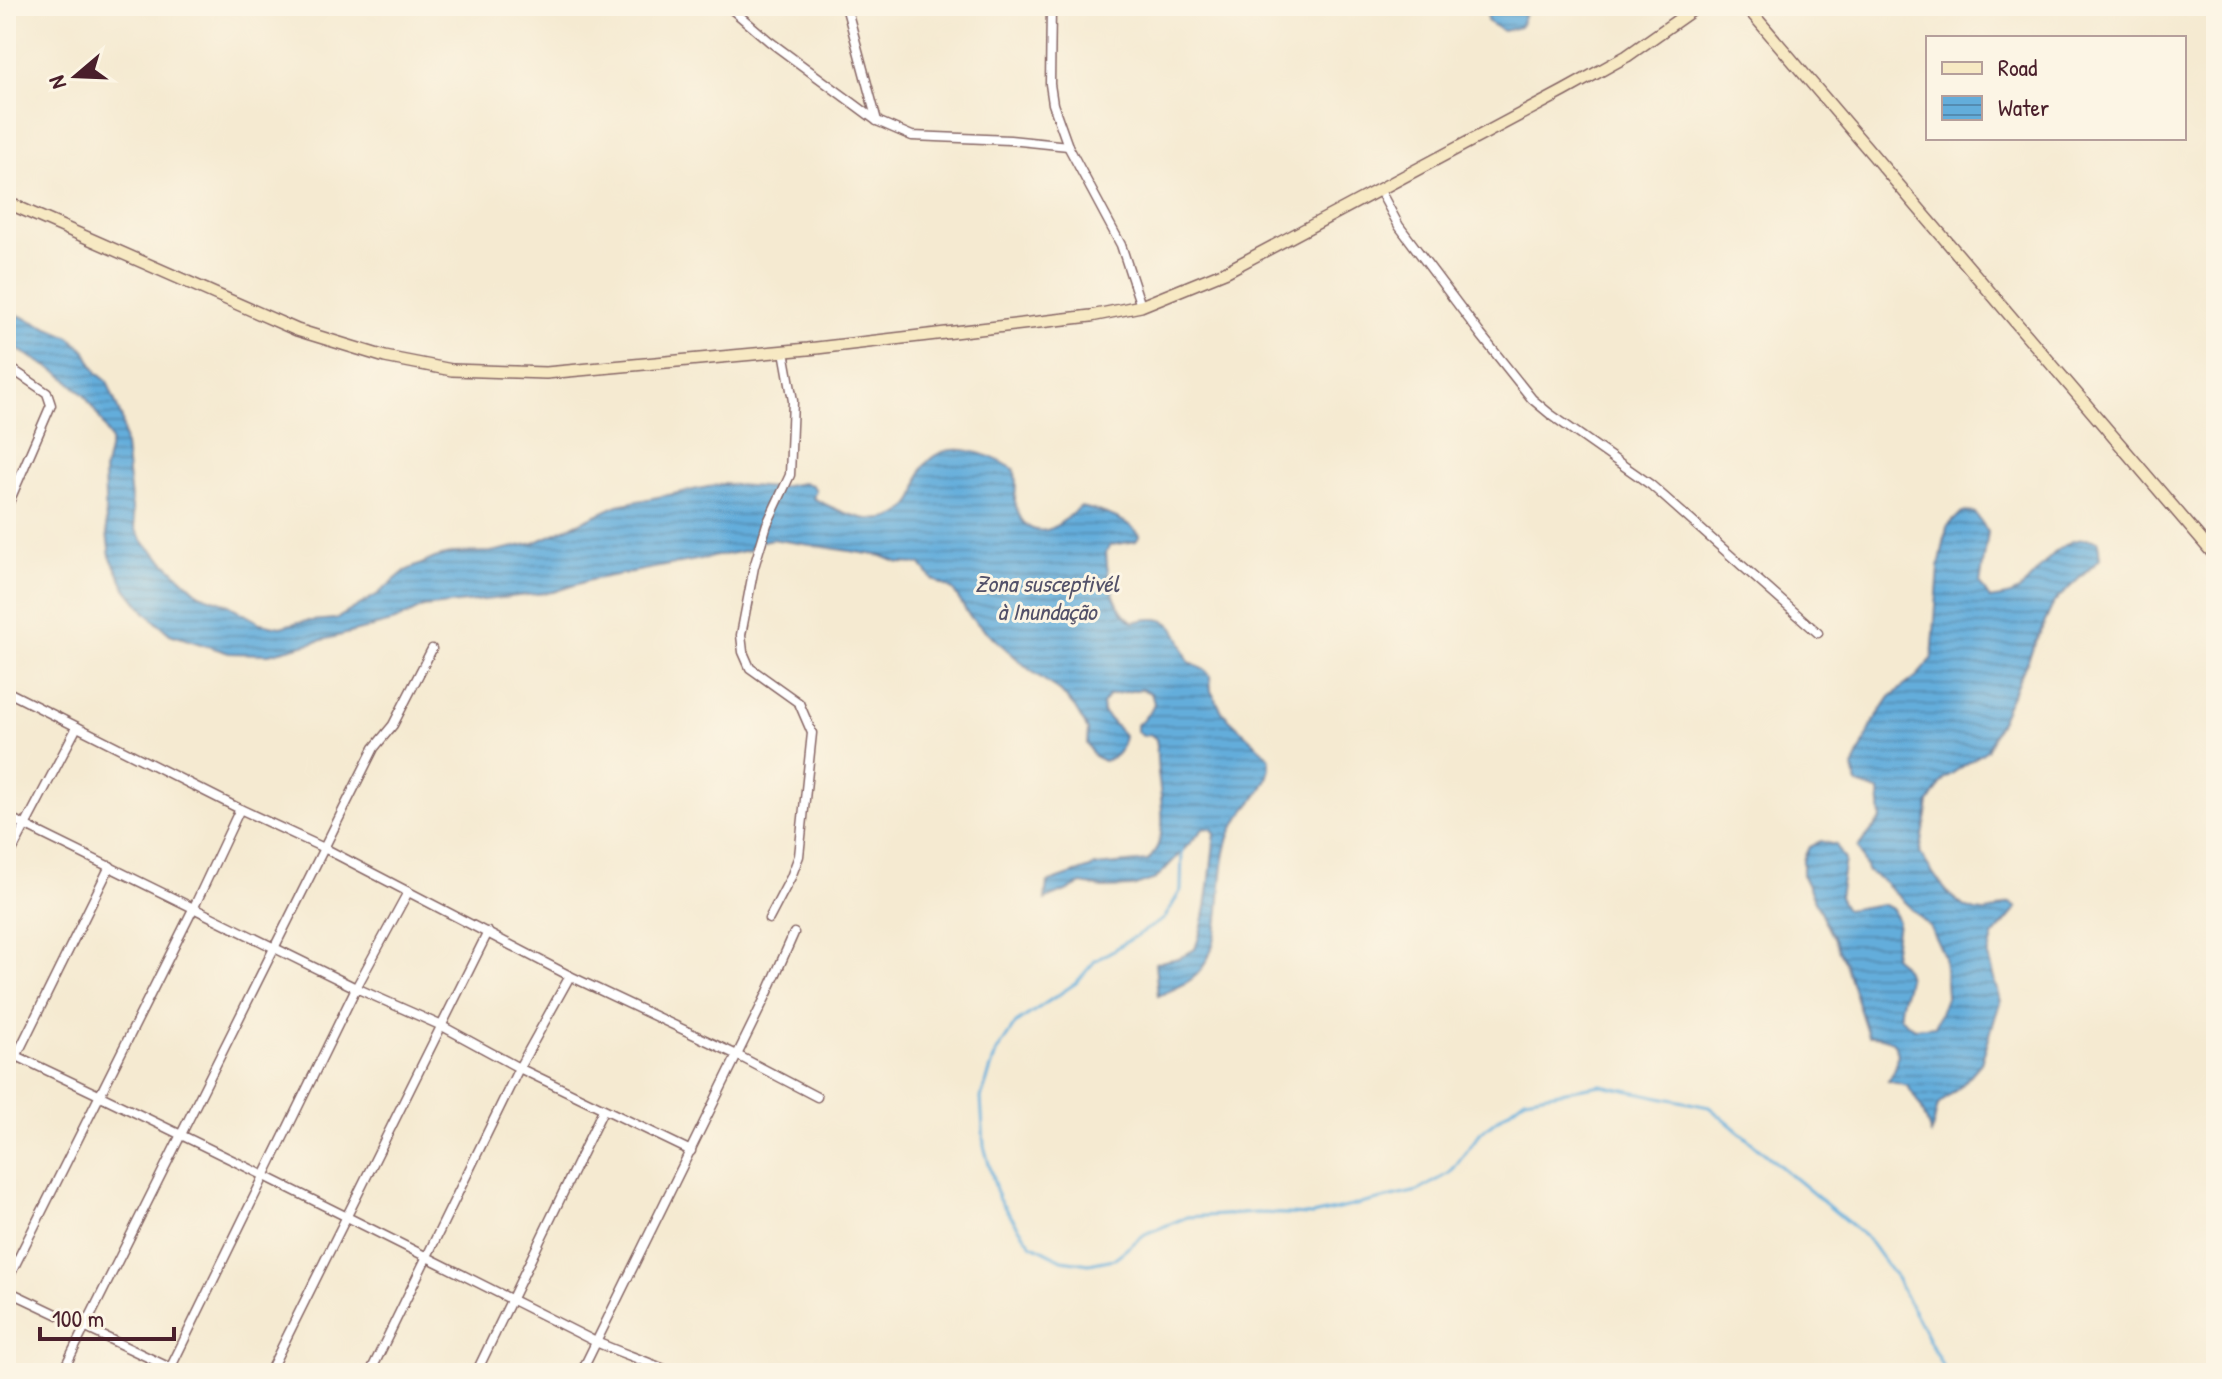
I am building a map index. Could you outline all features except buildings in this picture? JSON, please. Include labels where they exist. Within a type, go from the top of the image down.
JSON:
[{"type":"main road","points":[[6,202],[297,330],[346,347],[452,370],[546,373],[784,351],[1091,316],[1141,306],[1227,271],[1627,56],[1698,6]]},
{"type":"main road","points":[[1746,6],[2216,557]]},
{"type":"street","points":[[728,6],[769,41],[877,121],[912,136],[1068,146]]},
{"type":"street","points":[[846,6],[877,121]]},
{"type":"street","points":[[1051,6],[1050,84],[1053,104],[1068,146],[1121,245],[1141,306]]},
{"type":"street","points":[[1379,189],[1399,226],[1532,399],[1651,485],[1818,633]]},
{"type":"street","points":[[769,919],[799,856],[812,733],[799,703],[750,668],[743,652],[741,635],[754,567],[767,524],[790,475],[793,401],[784,351]]},
{"type":"street","points":[[6,365],[47,393],[51,405],[6,509]]},
{"type":"street","points":[[62,1373],[370,756],[393,725],[432,649]]},
{"type":"street","points":[[6,691],[817,1097]]},
{"type":"street","points":[[6,862],[77,727]]},
{"type":"street","points":[[6,1283],[240,809]]},
{"type":"street","points":[[6,816],[356,988],[442,1026],[519,1068],[691,1151]]},
{"type":"street","points":[[6,1077],[110,866]]},
{"type":"street","points":[[170,1370],[356,988],[408,892]]},
{"type":"street","points":[[269,1373],[488,932]]},
{"type":"street","points":[[581,1373],[794,933]]},
{"type":"street","points":[[370,1373],[519,1068],[570,976]]},
{"type":"street","points":[[6,1051],[428,1259],[514,1298],[598,1342],[673,1373]]},
{"type":"street","points":[[476,1373],[603,1110]]},
{"type":"street","points":[[6,1290],[181,1373]]},
{"type":"water","points":[[1487,6],[1528,6],[1520,27],[1503,31],[1487,21]]},
{"type":"water","name":"Zona susceptivél à Inundação","points":[[6,310],[70,337],[86,352],[97,373],[107,381],[122,419],[133,517],[144,543],[199,594],[225,603],[260,623],[280,627],[336,619],[378,594],[405,571],[435,558],[453,553],[491,552],[534,543],[618,505],[723,484],[774,488],[802,483],[812,485],[816,490],[813,498],[837,510],[878,520],[891,517],[903,511],[913,500],[924,466],[933,457],[956,450],[980,454],[1014,469],[1016,507],[1023,522],[1032,529],[1040,531],[1054,527],[1080,507],[1120,520],[1140,535],[1136,541],[1111,545],[1106,552],[1110,581],[1121,610],[1134,622],[1157,619],[1172,625],[1188,661],[1210,676],[1211,691],[1223,713],[1269,757],[1270,767],[1263,787],[1236,823],[1226,848],[1218,922],[1209,957],[1191,979],[1158,996],[1155,963],[1179,958],[1195,949],[1200,935],[1215,834],[1212,829],[1204,828],[1156,879],[1132,887],[1103,888],[1082,884],[1045,900],[1047,883],[1096,866],[1148,861],[1156,849],[1161,835],[1162,806],[1156,739],[1150,734],[1143,736],[1137,732],[1137,725],[1151,711],[1154,703],[1151,693],[1141,689],[1109,695],[1102,704],[1103,712],[1124,735],[1122,745],[1116,755],[1104,761],[1094,756],[1087,744],[1088,730],[1061,692],[1030,670],[970,617],[953,590],[932,579],[920,564],[899,563],[882,556],[772,539],[762,541],[749,550],[590,580],[553,592],[423,607],[395,621],[269,654],[229,653],[170,634],[146,613],[125,587],[110,556],[106,525],[104,472],[111,441],[85,396],[62,375],[15,348],[6,339]]},
{"type":"water","points":[[1962,512],[1975,513],[1988,532],[1980,584],[1990,599],[2015,593],[2052,555],[2071,542],[2084,539],[2098,541],[2100,559],[2054,602],[1987,750],[1944,779],[1929,803],[1920,853],[1940,884],[1969,909],[1992,911],[2010,903],[2017,908],[1993,937],[1988,957],[2000,1002],[1981,1063],[1961,1086],[1938,1105],[1931,1134],[1922,1109],[1908,1086],[1888,1081],[1896,1064],[1897,1049],[1888,1039],[1868,1036],[1845,963],[1803,876],[1803,860],[1809,847],[1821,841],[1836,845],[1845,860],[1839,897],[1846,910],[1882,904],[1893,909],[1898,922],[1893,956],[1902,964],[1908,979],[1900,1017],[1914,1028],[1935,1026],[1947,995],[1944,956],[1930,927],[1883,881],[1868,872],[1858,847],[1881,819],[1879,791],[1857,784],[1853,768],[1872,724],[1890,697],[1917,676],[1932,659],[1939,568],[1947,527]]},
{"type":"waterway","points":[[1182,848],[1181,890],[1164,919],[1095,961],[1076,983],[1016,1023],[996,1053],[981,1098],[984,1146],[999,1200],[1031,1244],[1062,1260],[1089,1264],[1114,1259],[1145,1234],[1187,1217],[1258,1213],[1312,1215],[1418,1191],[1450,1173],[1481,1132],[1525,1098],[1601,1085],[1709,1107],[1868,1239],[1896,1278],[1946,1373]]}]
